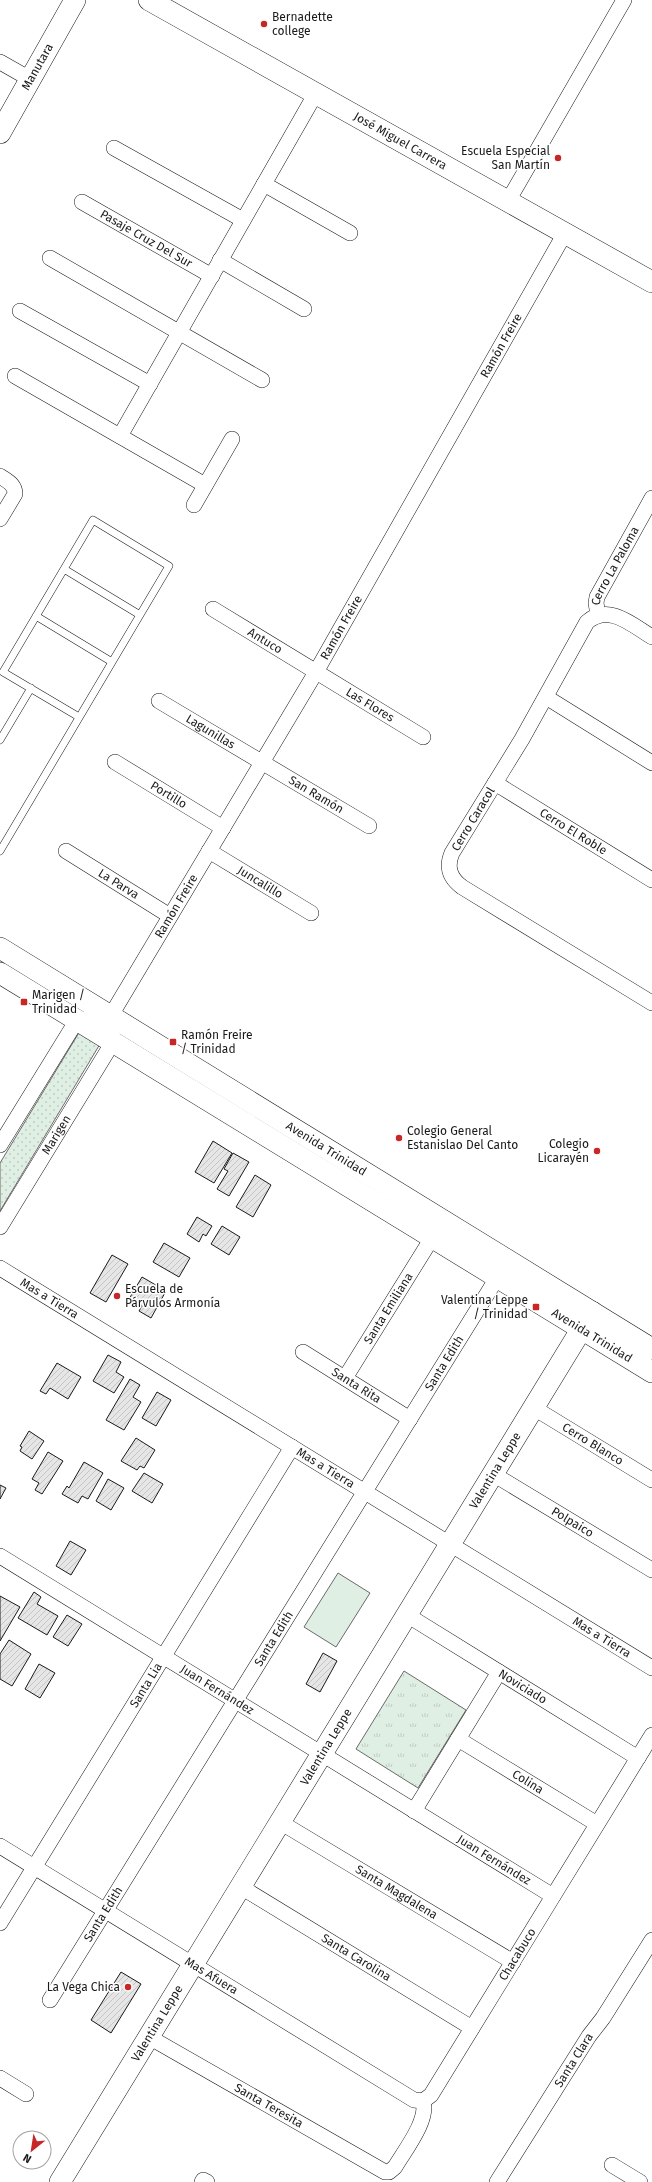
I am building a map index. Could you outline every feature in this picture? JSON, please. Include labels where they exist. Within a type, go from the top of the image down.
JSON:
[{"type":"main road","name":"Manutara","points":[[0,133],[75,0]]},
{"type":"main road","name":"José Miguel Carrera","points":[[149,0],[652,282]]},
{"type":"main road","name":"Avenida Trinidad","points":[[0,948],[587,1321],[652,1372]]},
{"type":"main road","name":"Avenida Trinidad","points":[[0,973],[498,1278],[587,1321],[652,1349]]},
{"type":"main road","name":"Valentina Leppe","points":[[60,2182],[587,1321]]},
{"type":"street","points":[[508,201],[624,0]]},
{"type":"street","points":[[0,62],[30,79]]},
{"type":"street","points":[[120,436],[316,93]]},
{"type":"street","points":[[114,148],[243,220]]},
{"type":"street","points":[[264,184],[350,233]]},
{"type":"street","name":"Pasaje Cruz Del Sur","points":[[82,202],[212,276]]},
{"type":"street","name":"Ramón Freire","points":[[110,1017],[316,672],[565,233]]},
{"type":"street","points":[[50,258],[262,380]]},
{"type":"street","points":[[220,260],[304,309]]},
{"type":"street","points":[[20,311],[150,384]]},
{"type":"street","points":[[15,376],[205,485]]},
{"type":"street","points":[[194,505],[232,438]]},
{"type":"street","points":[[0,476],[10,483],[15,490],[15,494],[0,519]]},
{"type":"street","name":"Cerro La Paloma","points":[[598,615],[596,603],[597,597],[652,498]]},
{"type":"street","name":"Antuco","points":[[213,609],[316,672]]},
{"type":"street","points":[[598,615],[616,615],[652,637]]},
{"type":"street","name":"Cerro Caracol","points":[[598,615],[587,622],[546,697],[452,853],[449,865],[452,877],[462,887],[652,1003]]},
{"type":"street","name":"Las Flores","points":[[316,672],[424,737]]},
{"type":"street","points":[[546,697],[652,763]]},
{"type":"street","name":"Lagunillas","points":[[160,701],[263,761]]},
{"type":"street","name":"San Ramón","points":[[263,761],[369,826]]},
{"type":"street","name":"Portillo","points":[[115,762],[223,828]]},
{"type":"street","name":"Cerro El Roble","points":[[495,783],[652,880]]},
{"type":"street","name":"Juncalillo","points":[[209,851],[311,913]]},
{"type":"street","name":"La Parva","points":[[66,852],[170,916]]},
{"type":"street","points":[[0,1145],[77,1020],[110,1017],[113,1042]]},
{"type":"street","name":"Marigen","points":[[0,1227],[113,1042]]},
{"type":"street","name":"Santa Emiliana","points":[[345,1378],[432,1238]]},
{"type":"street","name":"Mas a Tierra","points":[[0,1268],[652,1668]]},
{"type":"street","name":"Santa Edith","points":[[50,2000],[498,1278]]},
{"type":"street","name":"Santa Rita","points":[[302,1352],[410,1419]]},
{"type":"street","name":"Cerro Blanco","points":[[534,1408],[652,1480]]},
{"type":"street","name":"Santa Lia","points":[[0,1923],[292,1447]]},
{"type":"street","name":"Polpaico","points":[[493,1474],[652,1570]]},
{"type":"street","name":"Juan Fernández","points":[[0,1556],[553,1896]]},
{"type":"street","name":"Noviciado","points":[[407,1615],[638,1758]]},
{"type":"street","points":[[414,1811],[499,1672]]},
{"type":"street","name":"Chacabuco","points":[[423,2102],[431,2095],[652,1735]]},
{"type":"street","name":"Colina","points":[[458,1739],[597,1824]]},
{"type":"street","name":"Santa Magdalena","points":[[280,1822],[513,1962]]},
{"type":"street","name":"Mas Afuera","points":[[0,1846],[414,2100],[423,2102]]},
{"type":"street","name":"Santa Carolina","points":[[241,1887],[472,2028]]},
{"type":"street","name":"Santa Clara","points":[[497,2182],[589,2036],[603,2018],[652,1940]]},
{"type":"street","name":"Santa Teresita","points":[[149,2037],[382,2172],[389,2172],[396,2167],[424,2117],[423,2102]]},
{"type":"street","points":[[0,2078],[26,2094]]},
{"type":"street","points":[[612,2165],[640,2182]]},
{"type":"lane","points":[[0,850],[169,566],[93,520],[3,672],[79,717]]},
{"type":"lane","points":[[64,569],[140,615]]},
{"type":"lane","points":[[36,616],[112,662]]},
{"type":"lane","points":[[0,740],[31,688]]},
{"type":"green space","points":[[80,1031],[100,1044],[0,1211],[0,1163]]},
{"type":"green space","points":[[338,1573],[370,1593],[336,1647],[304,1627]]},
{"type":"green space","points":[[404,1671],[466,1710],[418,1788],[356,1749]]},
{"type":"building","points":[[213,1141],[232,1153],[214,1183],[195,1172]]},
{"type":"building","points":[[233,1153],[249,1162],[229,1196],[217,1189],[228,1171],[224,1169]]},
{"type":"building","points":[[255,1175],[271,1185],[253,1217],[236,1207]]},
{"type":"building","points":[[197,1217],[212,1226],[206,1236],[203,1234],[199,1242],[187,1234]]},
{"type":"building","points":[[222,1226],[240,1237],[229,1255],[211,1244]]},
{"type":"building","points":[[164,1243],[190,1258],[179,1277],[153,1262]]},
{"type":"building","points":[[112,1255],[128,1264],[106,1302],[90,1293]]},
{"type":"building","points":[[142,1277],[166,1291],[151,1318],[139,1311],[142,1306],[129,1299]]},
{"type":"building","points":[[108,1355],[121,1362],[116,1372],[124,1377],[114,1393],[93,1381]]},
{"type":"building","points":[[57,1363],[81,1377],[68,1399],[50,1388],[46,1394],[40,1391]]},
{"type":"building","points":[[130,1379],[140,1385],[133,1397],[141,1402],[124,1430],[106,1420]]},
{"type":"building","points":[[157,1392],[171,1400],[156,1426],[142,1418]]},
{"type":"building","points":[[29,1431],[44,1441],[32,1459],[20,1451],[22,1447],[20,1446]]},
{"type":"building","points":[[136,1438],[155,1450],[144,1468],[140,1466],[137,1470],[121,1461]]},
{"type":"building","points":[[48,1452],[63,1461],[42,1494],[35,1490],[39,1483],[32,1479]]},
{"type":"building","points":[[84,1462],[103,1473],[88,1499],[82,1496],[78,1503],[62,1494],[67,1486],[69,1488]]},
{"type":"building","points":[[144,1473],[163,1484],[152,1503],[132,1491]]},
{"type":"building","points":[[108,1479],[124,1488],[111,1510],[96,1501]]},
{"type":"building","points":[[0,1485],[6,1488],[0,1499]]},
{"type":"building","points":[[70,1541],[86,1550],[71,1575],[56,1566]]},
{"type":"building","points":[[34,1592],[41,1597],[37,1604],[58,1616],[47,1635],[18,1618]]},
{"type":"building","points":[[0,1596],[20,1607],[0,1641]]},
{"type":"building","points":[[67,1615],[82,1624],[68,1646],[53,1637]]},
{"type":"building","points":[[9,1640],[31,1654],[12,1686],[0,1679],[0,1654]]},
{"type":"building","points":[[323,1653],[337,1661],[320,1692],[306,1684]]},
{"type":"building","points":[[39,1664],[55,1673],[40,1698],[25,1689]]},
{"type":"building","points":[[121,1972],[141,1984],[111,2033],[91,2020]]},
{"type":"place","name":"Bernadette college","points":[[264,24]]},
{"type":"place","name":"Escuela Especial San Martín","points":[[558,158]]},
{"type":"place","name":"Marigen / Trinidad","points":[[24,1002]]},
{"type":"place","name":"Ramón Freire / Trinidad","points":[[173,1042]]},
{"type":"place","name":"Colegio General Estanislao Del Canto","points":[[399,1138]]},
{"type":"place","name":"Colegio Licarayén","points":[[597,1151]]},
{"type":"place","name":"Escuela de Párvulos Armonía","points":[[117,1296]]},
{"type":"place","name":"Valentina Leppe / Trinidad","points":[[536,1307]]},
{"type":"place","name":"La Vega Chica","points":[[128,1987]]}]
